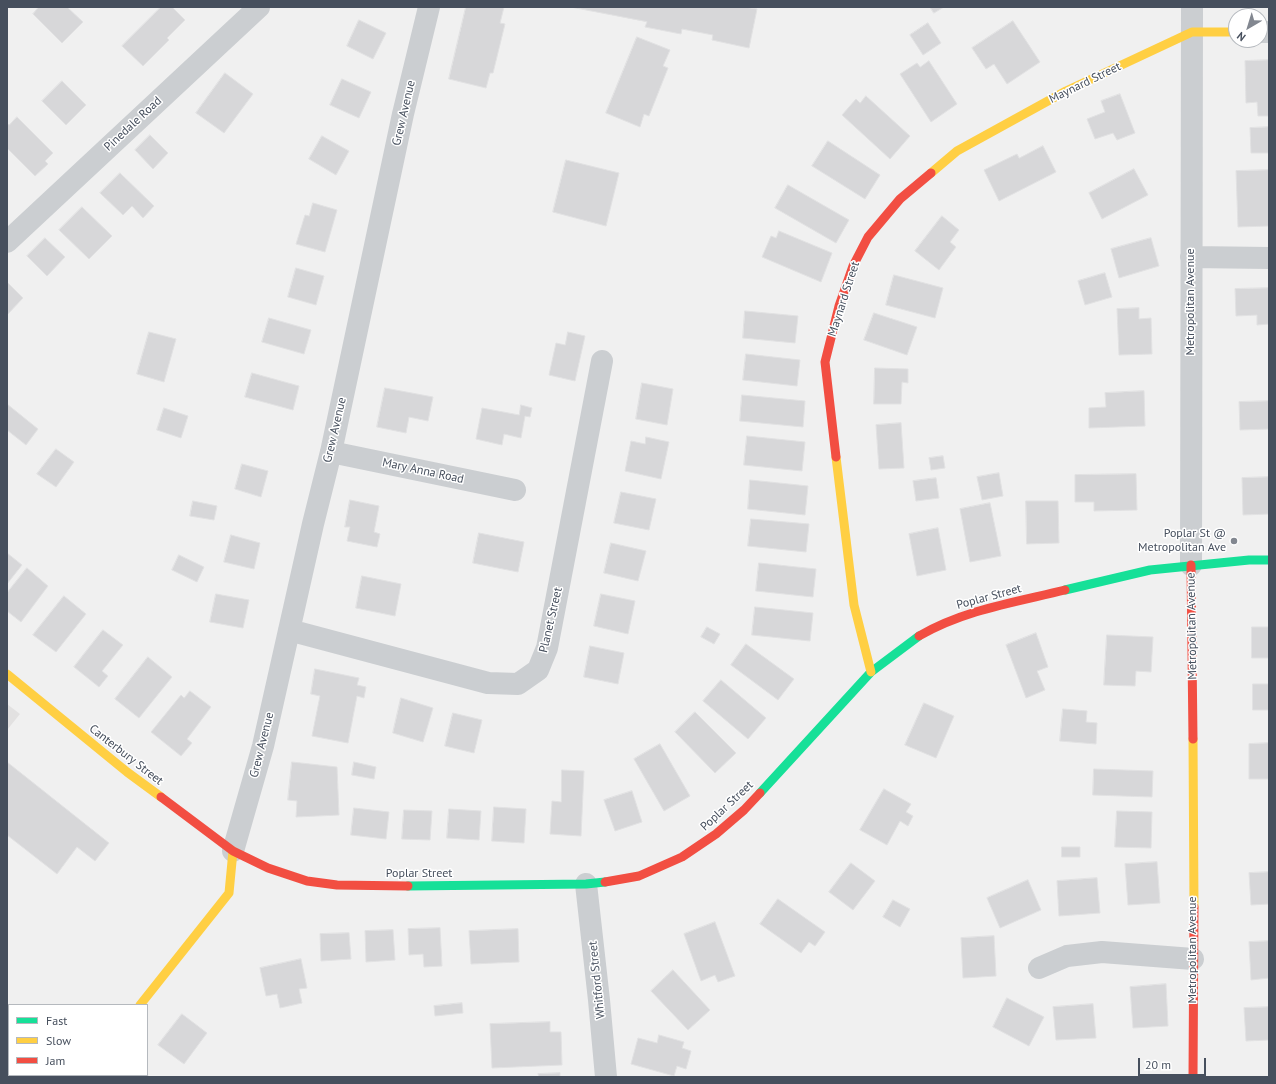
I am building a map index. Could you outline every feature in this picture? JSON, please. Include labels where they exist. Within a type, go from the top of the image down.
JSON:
[{"type":"street","name":"Pinedale Road","points":[[7,242],[259,7]]},
{"type":"street","name":"Grew Avenue","points":[[233,851],[263,746],[313,524],[331,452],[403,114],[429,7]]},
{"type":"street","name":"Metropolitan Avenue","points":[[1192,7],[1191,565],[1194,837],[1193,1077]]},
{"type":"street","name":"Maynard Street","points":[[871,672],[854,606],[832,428],[826,362],[839,306],[853,266],[868,237],[900,199],[957,151],[1066,91],[1192,32],[1228,32]]},
{"type":"street","points":[[1191,257],[1269,258]]},
{"type":"street","name":"Planet Street","points":[[289,630],[488,683],[518,684],[538,670],[547,648],[602,361]]},
{"type":"street","name":"Mary Anna Road","points":[[331,452],[515,490]]},
{"type":"street","name":"Poplar Street","points":[[233,851],[268,868],[307,881],[337,885],[433,887],[586,884],[638,876],[682,857],[716,834],[744,810],[871,672],[913,640],[936,626],[963,615],[1150,570],[1249,560],[1269,560]]},
{"type":"street","name":"Canterbury Street","points":[[7,674],[127,772],[233,851]]},
{"type":"street","points":[[141,1004],[229,893],[233,851]]},
{"type":"street","name":"Whitford Street","points":[[586,884],[606,1077]]},
{"type":"street","points":[[1039,968],[1066,956],[1102,952],[1193,959]]},
{"type":"shaded area","points":[[7,704],[20,714],[7,730]]},
{"type":"building","points":[[39,7],[67,7],[83,22],[62,43],[33,14]]},
{"type":"building","points":[[161,7],[172,7],[185,20],[167,38],[169,40],[143,66],[122,46]]},
{"type":"building","points":[[466,7],[504,7],[500,23],[505,24],[493,73],[490,73],[486,88],[449,79]]},
{"type":"building","points":[[571,7],[744,7],[757,9],[749,48],[712,40],[713,35],[682,29],[681,34],[645,27],[647,22]]},
{"type":"building","points":[[930,7],[944,7],[934,13]]},
{"type":"building","points":[[359,20],[386,33],[373,59],[347,46]]},
{"type":"building","points":[[1013,21],[1040,62],[1007,84],[994,64],[986,69],[972,48]]},
{"type":"building","points":[[928,23],[941,43],[923,55],[910,35]]},
{"type":"building","points":[[637,37],[670,50],[663,66],[668,68],[649,116],[644,114],[640,127],[606,113]]},
{"type":"building","points":[[1269,60],[1269,116],[1258,116],[1257,102],[1246,103],[1245,61]]},
{"type":"building","points":[[929,61],[957,104],[931,122],[900,74],[917,63],[920,67]]},
{"type":"building","points":[[225,73],[253,94],[224,133],[196,113]]},
{"type":"building","points":[[342,79],[371,92],[359,118],[330,105]]},
{"type":"building","points":[[62,81],[86,105],[66,125],[42,101]]},
{"type":"building","points":[[1120,94],[1135,133],[1117,140],[1113,133],[1095,139],[1087,119],[1105,112],[1101,101]]},
{"type":"building","points":[[866,96],[910,136],[890,159],[842,115],[856,99],[860,103]]},
{"type":"building","points":[[17,117],[53,153],[45,161],[48,164],[35,176],[7,148],[7,123],[9,125]]},
{"type":"building","points":[[1269,127],[1269,153],[1251,153],[1250,128]]},
{"type":"building","points":[[150,135],[168,153],[153,169],[135,150]]},
{"type":"building","points":[[322,136],[349,151],[336,175],[309,159]]},
{"type":"building","points":[[828,141],[880,175],[865,199],[812,166]]},
{"type":"building","points":[[1043,146],[1056,172],[999,201],[984,170],[1017,154],[1019,158]]},
{"type":"building","points":[[566,160],[619,173],[606,226],[553,212]]},
{"type":"building","points":[[1134,169],[1148,195],[1102,219],[1089,193]]},
{"type":"building","points":[[1269,170],[1269,226],[1238,227],[1236,171]]},
{"type":"building","points":[[120,173],[154,206],[143,218],[132,206],[123,215],[100,193]]},
{"type":"building","points":[[788,185],[849,220],[836,243],[775,208]]},
{"type":"building","points":[[313,203],[337,210],[325,252],[296,244],[305,215],[309,216]]},
{"type":"building","points":[[82,207],[112,236],[89,259],[59,230]]},
{"type":"building","points":[[942,216],[959,230],[950,242],[956,247],[939,270],[915,251]]},
{"type":"building","points":[[779,231],[832,253],[821,282],[762,257],[771,236],[776,238]]},
{"type":"building","points":[[45,238],[65,257],[47,276],[27,256]]},
{"type":"building","points":[[1151,238],[1159,266],[1119,278],[1111,249]]},
{"type":"building","points":[[296,268],[324,276],[316,305],[288,297]]},
{"type":"building","points":[[1105,273],[1112,297],[1085,305],[1078,281]]},
{"type":"building","points":[[894,275],[943,288],[935,318],[886,305]]},
{"type":"building","points":[[7,282],[23,298],[7,315]]},
{"type":"building","points":[[1269,288],[1269,324],[1257,325],[1257,315],[1236,316],[1235,289]]},
{"type":"building","points":[[1139,308],[1139,319],[1151,318],[1152,354],[1119,355],[1117,309]]},
{"type":"building","points":[[745,311],[798,316],[795,343],[743,338]]},
{"type":"building","points":[[874,313],[917,327],[907,355],[864,340]]},
{"type":"building","points":[[269,318],[311,330],[304,354],[262,342]]},
{"type":"building","points":[[149,332],[176,339],[164,382],[137,374]]},
{"type":"building","points":[[568,332],[585,336],[575,381],[549,375],[556,343],[565,345]]},
{"type":"building","points":[[746,354],[800,360],[797,386],[743,380]]},
{"type":"building","points":[[875,368],[908,369],[908,383],[902,382],[901,404],[874,404]]},
{"type":"building","points":[[252,373],[299,386],[293,410],[245,397]]},
{"type":"building","points":[[642,383],[673,389],[667,425],[636,419]]},
{"type":"building","points":[[385,388],[433,397],[428,421],[409,417],[406,433],[377,427]]},
{"type":"building","points":[[1144,391],[1145,426],[1089,428],[1089,408],[1106,407],[1105,393]]},
{"type":"building","points":[[742,395],[805,401],[803,427],[740,421]]},
{"type":"building","points":[[1269,401],[1269,429],[1240,430],[1239,402]]},
{"type":"building","points":[[7,404],[38,429],[26,445],[7,430]]},
{"type":"building","points":[[521,405],[532,408],[530,417],[525,416],[521,438],[504,434],[502,445],[476,439],[482,408],[519,415]]},
{"type":"building","points":[[164,408],[188,416],[181,438],[157,430]]},
{"type":"building","points":[[901,423],[904,468],[879,469],[876,425]]},
{"type":"building","points":[[747,436],[805,442],[802,471],[744,465]]},
{"type":"building","points":[[646,437],[669,442],[661,479],[625,471],[631,441],[645,444]]},
{"type":"building","points":[[56,449],[74,462],[56,487],[37,474]]},
{"type":"building","points":[[943,456],[945,468],[931,470],[929,458]]},
{"type":"building","points":[[242,464],[268,471],[261,497],[235,489]]},
{"type":"building","points":[[999,473],[1003,496],[982,500],[977,477]]},
{"type":"building","points":[[1136,474],[1137,510],[1094,511],[1094,502],[1075,502],[1075,475]]},
{"type":"building","points":[[1269,477],[1269,514],[1243,515],[1242,478]]},
{"type":"building","points":[[936,478],[939,498],[916,501],[913,481]]},
{"type":"building","points":[[750,480],[808,486],[805,515],[748,509]]},
{"type":"building","points":[[621,492],[656,499],[649,530],[614,523]]},
{"type":"building","points":[[350,500],[379,506],[374,532],[380,534],[377,547],[347,541],[350,527],[345,527]]},
{"type":"building","points":[[193,501],[217,506],[214,520],[190,516]]},
{"type":"building","points":[[1026,501],[1058,501],[1059,543],[1027,544]]},
{"type":"building","points":[[990,503],[1001,556],[970,562],[960,509]]},
{"type":"building","points":[[751,519],[809,524],[806,552],[748,546]]},
{"type":"building","points":[[938,528],[946,570],[917,576],[909,534]]},
{"type":"building","points":[[479,533],[524,542],[518,572],[473,563]]},
{"type":"building","points":[[231,535],[260,543],[254,569],[224,562]]},
{"type":"building","points":[[611,543],[646,551],[638,581],[604,573]]},
{"type":"building","points":[[7,553],[22,565],[7,584]]},
{"type":"building","points":[[179,555],[204,567],[197,582],[172,570]]},
{"type":"building","points":[[759,563],[816,569],[813,597],[756,591]]},
{"type":"building","points":[[27,568],[48,586],[21,622],[7,611],[7,593]]},
{"type":"building","points":[[362,576],[401,584],[395,616],[356,608]]},
{"type":"building","points":[[216,594],[249,600],[243,628],[210,622]]},
{"type":"building","points":[[601,594],[635,601],[628,634],[594,626]]},
{"type":"building","points":[[64,596],[86,614],[56,652],[33,635]]},
{"type":"building","points":[[755,607],[813,613],[810,641],[752,635]]},
{"type":"building","points":[[707,627],[720,634],[714,644],[701,637]]},
{"type":"building","points":[[1252,627],[1269,627],[1269,658],[1252,658]]},
{"type":"building","points":[[103,630],[123,645],[102,671],[108,676],[99,687],[74,667]]},
{"type":"building","points":[[1036,633],[1048,667],[1037,671],[1045,690],[1026,698],[1006,645]]},
{"type":"building","points":[[1107,635],[1153,637],[1151,672],[1136,671],[1135,686],[1104,685]]},
{"type":"building","points":[[746,644],[794,679],[778,700],[731,665]]},
{"type":"building","points":[[590,646],[624,653],[618,684],[584,677]]},
{"type":"building","points":[[148,657],[172,677],[139,718],[115,699]]},
{"type":"building","points":[[315,669],[359,678],[357,685],[366,687],[364,698],[357,696],[348,743],[312,736],[320,696],[311,694]]},
{"type":"building","points":[[721,680],[766,718],[748,739],[703,701]]},
{"type":"building","points":[[1253,684],[1269,684],[1269,710],[1253,710]]},
{"type":"building","points":[[190,691],[211,707],[187,739],[192,743],[181,756],[151,732],[181,695],[184,698]]},
{"type":"building","points":[[401,698],[433,708],[423,742],[393,733]]},
{"type":"building","points":[[924,703],[954,716],[936,758],[905,745]]},
{"type":"building","points":[[1063,709],[1087,711],[1086,722],[1097,723],[1096,744],[1060,741]]},
{"type":"building","points":[[695,712],[736,753],[715,773],[675,732]]},
{"type":"building","points":[[453,713],[482,720],[474,753],[445,746]]},
{"type":"building","points":[[1269,743],[1269,779],[1249,779],[1249,744]]},
{"type":"building","points":[[660,744],[690,796],[664,811],[634,759]]},
{"type":"building","points":[[7,762],[109,843],[95,861],[77,847],[57,874],[7,835]]},
{"type":"building","points":[[292,762],[337,767],[339,815],[296,817],[297,801],[288,800]]},
{"type":"building","points":[[354,762],[376,767],[374,779],[352,775]]},
{"type":"building","points":[[1094,769],[1153,771],[1152,797],[1093,795]]},
{"type":"building","points":[[562,770],[584,771],[581,836],[550,834],[552,801],[561,802]]},
{"type":"building","points":[[884,789],[911,804],[906,812],[913,816],[908,826],[900,821],[887,845],[860,830]]},
{"type":"building","points":[[632,791],[642,822],[615,831],[604,800]]},
{"type":"building","points":[[494,807],[526,809],[524,843],[492,841]]},
{"type":"building","points":[[354,808],[389,812],[386,839],[351,835]]},
{"type":"building","points":[[449,809],[481,811],[479,840],[447,838]]},
{"type":"building","points":[[404,810],[432,811],[430,840],[402,839]]},
{"type":"building","points":[[1117,811],[1152,812],[1151,848],[1115,847]]},
{"type":"building","points":[[1062,847],[1080,847],[1080,857],[1062,857]]},
{"type":"building","points":[[1157,862],[1160,903],[1128,905],[1125,864]]},
{"type":"building","points":[[851,863],[875,881],[853,910],[829,892]]},
{"type":"building","points":[[1269,872],[1269,904],[1251,905],[1249,873]]},
{"type":"building","points":[[1097,878],[1100,913],[1059,916],[1057,881]]},
{"type":"building","points":[[1028,880],[1041,910],[1000,928],[987,898]]},
{"type":"building","points":[[778,899],[825,932],[815,946],[809,942],[801,953],[760,924]]},
{"type":"building","points":[[893,900],[910,909],[900,927],[883,917]]},
{"type":"building","points":[[715,922],[735,976],[718,982],[715,975],[701,981],[684,934]]},
{"type":"building","points":[[440,928],[442,966],[424,967],[423,954],[409,955],[408,929]]},
{"type":"building","points":[[518,929],[519,962],[471,964],[469,931]]},
{"type":"building","points":[[393,930],[395,960],[366,962],[365,931]]},
{"type":"building","points":[[349,933],[351,959],[321,961],[320,934]]},
{"type":"building","points":[[994,936],[996,976],[963,978],[961,938]]},
{"type":"building","points":[[1269,941],[1269,978],[1251,980],[1249,942]]},
{"type":"building","points":[[301,959],[307,988],[299,989],[302,1003],[280,1008],[277,994],[266,996],[260,968]]},
{"type":"building","points":[[673,970],[710,1010],[688,1030],[651,991]]},
{"type":"building","points":[[1166,984],[1168,1026],[1133,1028],[1130,987]]},
{"type":"building","points":[[1007,998],[1044,1017],[1029,1046],[993,1027]]},
{"type":"building","points":[[462,1003],[463,1013],[435,1016],[434,1006]]},
{"type":"building","points":[[1093,1004],[1096,1038],[1056,1040],[1053,1007]]},
{"type":"building","points":[[1269,1007],[1269,1040],[1246,1041],[1244,1008]]},
{"type":"building","points":[[182,1014],[207,1033],[184,1064],[158,1045]]},
{"type":"building","points":[[550,1022],[550,1032],[561,1032],[562,1065],[492,1068],[490,1024]]},
{"type":"building","points":[[659,1035],[684,1042],[682,1048],[691,1051],[686,1069],[677,1066],[674,1076],[631,1064],[638,1038],[657,1043]]},
{"type":"building","points":[[560,1073],[560,1077],[539,1077],[538,1074]]},
{"type":"building","points":[[148,1076],[150,1077],[132,1077]]},
{"type":"traffic: fast","points":[[1065,590],[1150,570],[1249,560],[1269,560]]},
{"type":"traffic: fast","points":[[760,793],[871,672],[919,636]]},
{"type":"traffic: fast","points":[[408,886],[586,884],[605,882]]},
{"type":"traffic: slow","points":[[931,173],[957,151],[1066,91],[1192,32],[1228,32]]},
{"type":"traffic: slow","points":[[836,457],[854,605],[871,672]]},
{"type":"traffic: slow","points":[[7,674],[127,772],[161,797]]},
{"type":"traffic: slow","points":[[1193,739],[1194,907]]},
{"type":"traffic: slow","points":[[141,1004],[229,893],[233,851]]},
{"type":"traffic: jam","points":[[836,457],[825,362],[839,306],[853,266],[868,237],[900,199],[931,173]]},
{"type":"traffic: jam","points":[[1191,565],[1193,739]]},
{"type":"traffic: jam","points":[[919,636],[936,627],[972,613],[1065,590]]},
{"type":"traffic: jam","points":[[605,882],[639,876],[682,857],[716,834],[744,810],[760,793]]},
{"type":"traffic: jam","points":[[161,797],[233,851],[268,868],[307,881],[337,885],[408,886]]},
{"type":"traffic: jam","points":[[1193,1077],[1194,907]]},
{"type":"place","name":"Poplar St @ Metropolitan Ave","points":[[1234,541]]}]
